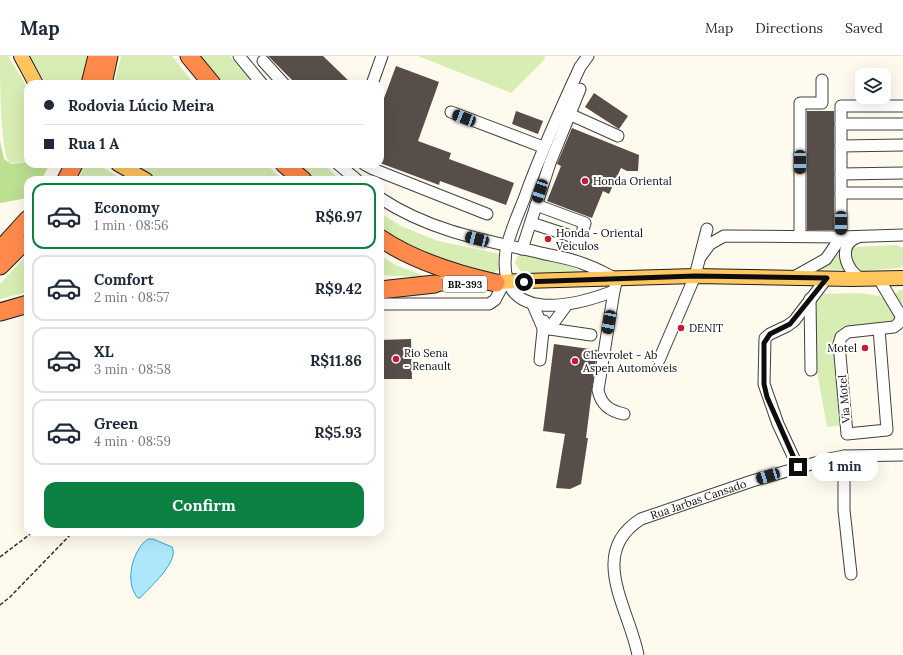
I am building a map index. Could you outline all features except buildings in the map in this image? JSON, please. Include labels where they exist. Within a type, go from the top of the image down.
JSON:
[{"type":"highway","points":[[91,80],[97,56]]},
{"type":"highway","points":[[104,80],[109,56]]},
{"type":"highway","points":[[189,56],[209,80]]},
{"type":"highway","points":[[288,168],[298,176]]},
{"type":"highway","points":[[0,250],[24,223]]},
{"type":"highway","points":[[384,240],[418,258],[444,268],[502,283]]},
{"type":"highway","points":[[0,266],[24,241]]},
{"type":"highway","points":[[384,290],[435,284]]},
{"type":"highway","points":[[0,312],[24,305]]},
{"type":"main road","points":[[21,56],[34,80]]},
{"type":"main road","points":[[125,168],[139,176]]},
{"type":"main road","points":[[286,168],[293,176]]},
{"type":"main road","name":"BR-393","points":[[384,282],[435,284],[502,283],[616,285],[695,276],[862,279],[903,278]]},
{"type":"street","points":[[239,56],[259,80]]},
{"type":"street","points":[[373,80],[382,56]]},
{"type":"street","points":[[384,304],[489,304],[495,300],[502,283],[506,267],[507,246],[543,147],[580,67],[588,56]]},
{"type":"street","points":[[263,61],[280,80]]},
{"type":"street","points":[[800,236],[800,103],[822,103],[822,80]]},
{"type":"street","points":[[522,249],[550,162],[580,88]]},
{"type":"street","points":[[793,278],[822,263],[832,252],[841,238],[841,106],[903,106]]},
{"type":"street","points":[[451,112],[543,147]]},
{"type":"street","points":[[569,114],[618,136]]},
{"type":"street","points":[[841,124],[903,124]]},
{"type":"street","points":[[841,146],[903,145]]},
{"type":"street","points":[[342,168],[352,176]]},
{"type":"street","points":[[370,168],[487,214]]},
{"type":"street","points":[[841,174],[903,173]]},
{"type":"street","points":[[841,193],[903,193]]},
{"type":"street","points":[[384,200],[404,213],[436,227],[507,246],[584,263],[616,285]]},
{"type":"street","points":[[530,222],[580,239],[585,223],[536,205]]},
{"type":"street","points":[[659,360],[695,276],[707,229]]},
{"type":"street","points":[[701,256],[710,244],[724,236],[800,236],[841,238],[903,235]]},
{"type":"street","points":[[858,237],[848,243],[845,255],[849,268],[862,279]]},
{"type":"street","points":[[798,467],[767,397],[764,384],[764,348],[767,336],[790,324],[827,278]]},
{"type":"street","points":[[879,279],[902,314],[900,321],[896,326],[879,330]]},
{"type":"street","points":[[502,283],[533,305],[546,307],[566,306],[584,302],[616,285]]},
{"type":"street","points":[[616,285],[598,390],[602,401],[607,408],[614,412],[624,414]]},
{"type":"street","points":[[810,299],[812,370]]},
{"type":"street","points":[[533,305],[546,329]]},
{"type":"street","points":[[546,329],[566,306]]},
{"type":"street","points":[[540,360],[546,329],[546,307]]},
{"type":"street","points":[[546,329],[591,335]]},
{"type":"street","name":"Via Motel","points":[[879,330],[887,430],[847,434],[839,341],[846,332],[879,330]]},
{"type":"street","name":"Rua Jarbas Cansado","points":[[638,655],[614,576],[613,565],[616,545],[625,531],[641,519],[798,467],[844,456],[903,455]]},
{"type":"street","points":[[844,456],[844,510],[851,574]]},
{"type":"path","points":[[0,556],[28,536]]},
{"type":"path","points":[[0,605],[10,597],[69,536]]},
{"type":"green space","points":[[0,56],[8,56],[24,82],[24,162],[10,163],[7,157],[2,131]]},
{"type":"green space","points":[[30,56],[89,56],[84,80],[44,80]]},
{"type":"green space","points":[[121,56],[172,56],[191,80],[115,80]]},
{"type":"green space","points":[[194,56],[230,56],[250,80],[215,80]]},
{"type":"green space","points":[[418,56],[545,56],[544,60],[511,93]]},
{"type":"green space","points":[[0,141],[4,159],[11,164],[24,162],[24,168],[48,168],[43,176],[24,176],[24,199],[0,203]]},
{"type":"green space","points":[[83,168],[104,168],[117,176],[80,176]]},
{"type":"green space","points":[[139,168],[270,168],[279,176],[153,176]]},
{"type":"green space","points":[[298,168],[328,168],[336,176],[307,176]]},
{"type":"green space","points":[[384,215],[401,226],[438,241],[500,254],[502,267],[494,273],[456,267],[384,236]]},
{"type":"green space","points":[[897,245],[903,248],[903,266],[900,268],[859,271],[852,265],[850,250],[853,247]]},
{"type":"green space","points":[[843,246],[846,270],[819,269],[829,262]]},
{"type":"green space","points":[[523,254],[559,262],[588,274],[529,275],[521,272],[515,263],[517,257]]},
{"type":"green space","points":[[24,257],[24,293],[0,299],[0,284]]},
{"type":"green space","points":[[384,258],[396,265],[429,278],[384,275]]},
{"type":"green space","points":[[899,290],[903,290],[903,302],[900,308],[895,294]]},
{"type":"green space","points":[[857,293],[875,295],[888,301],[896,318],[889,323],[843,329],[837,332],[843,425],[827,427],[813,348],[812,332],[813,304],[820,295]]},
{"type":"water","points":[[148,539],[153,539],[172,547],[172,559],[168,567],[156,581],[140,598],[138,598],[131,584],[132,567],[134,559],[142,544]]},
{"type":"place","name":"Honda Oriental","points":[[585,181]]},
{"type":"place","name":"Honda - Oriental Veículos","points":[[548,239]]},
{"type":"place","name":"DENIT","points":[[681,328]]},
{"type":"place","name":"Motel","points":[[865,348]]},
{"type":"place","name":"Rio Sena - Renault","points":[[396,359]]},
{"type":"place","name":"Chevrolet - Ab Aspen Automóveis","points":[[575,361]]},
{"type":"route","points":[[524,282],[695,276],[827,278],[794,321],[767,336],[764,343],[764,384],[767,397],[798,467]]}]
